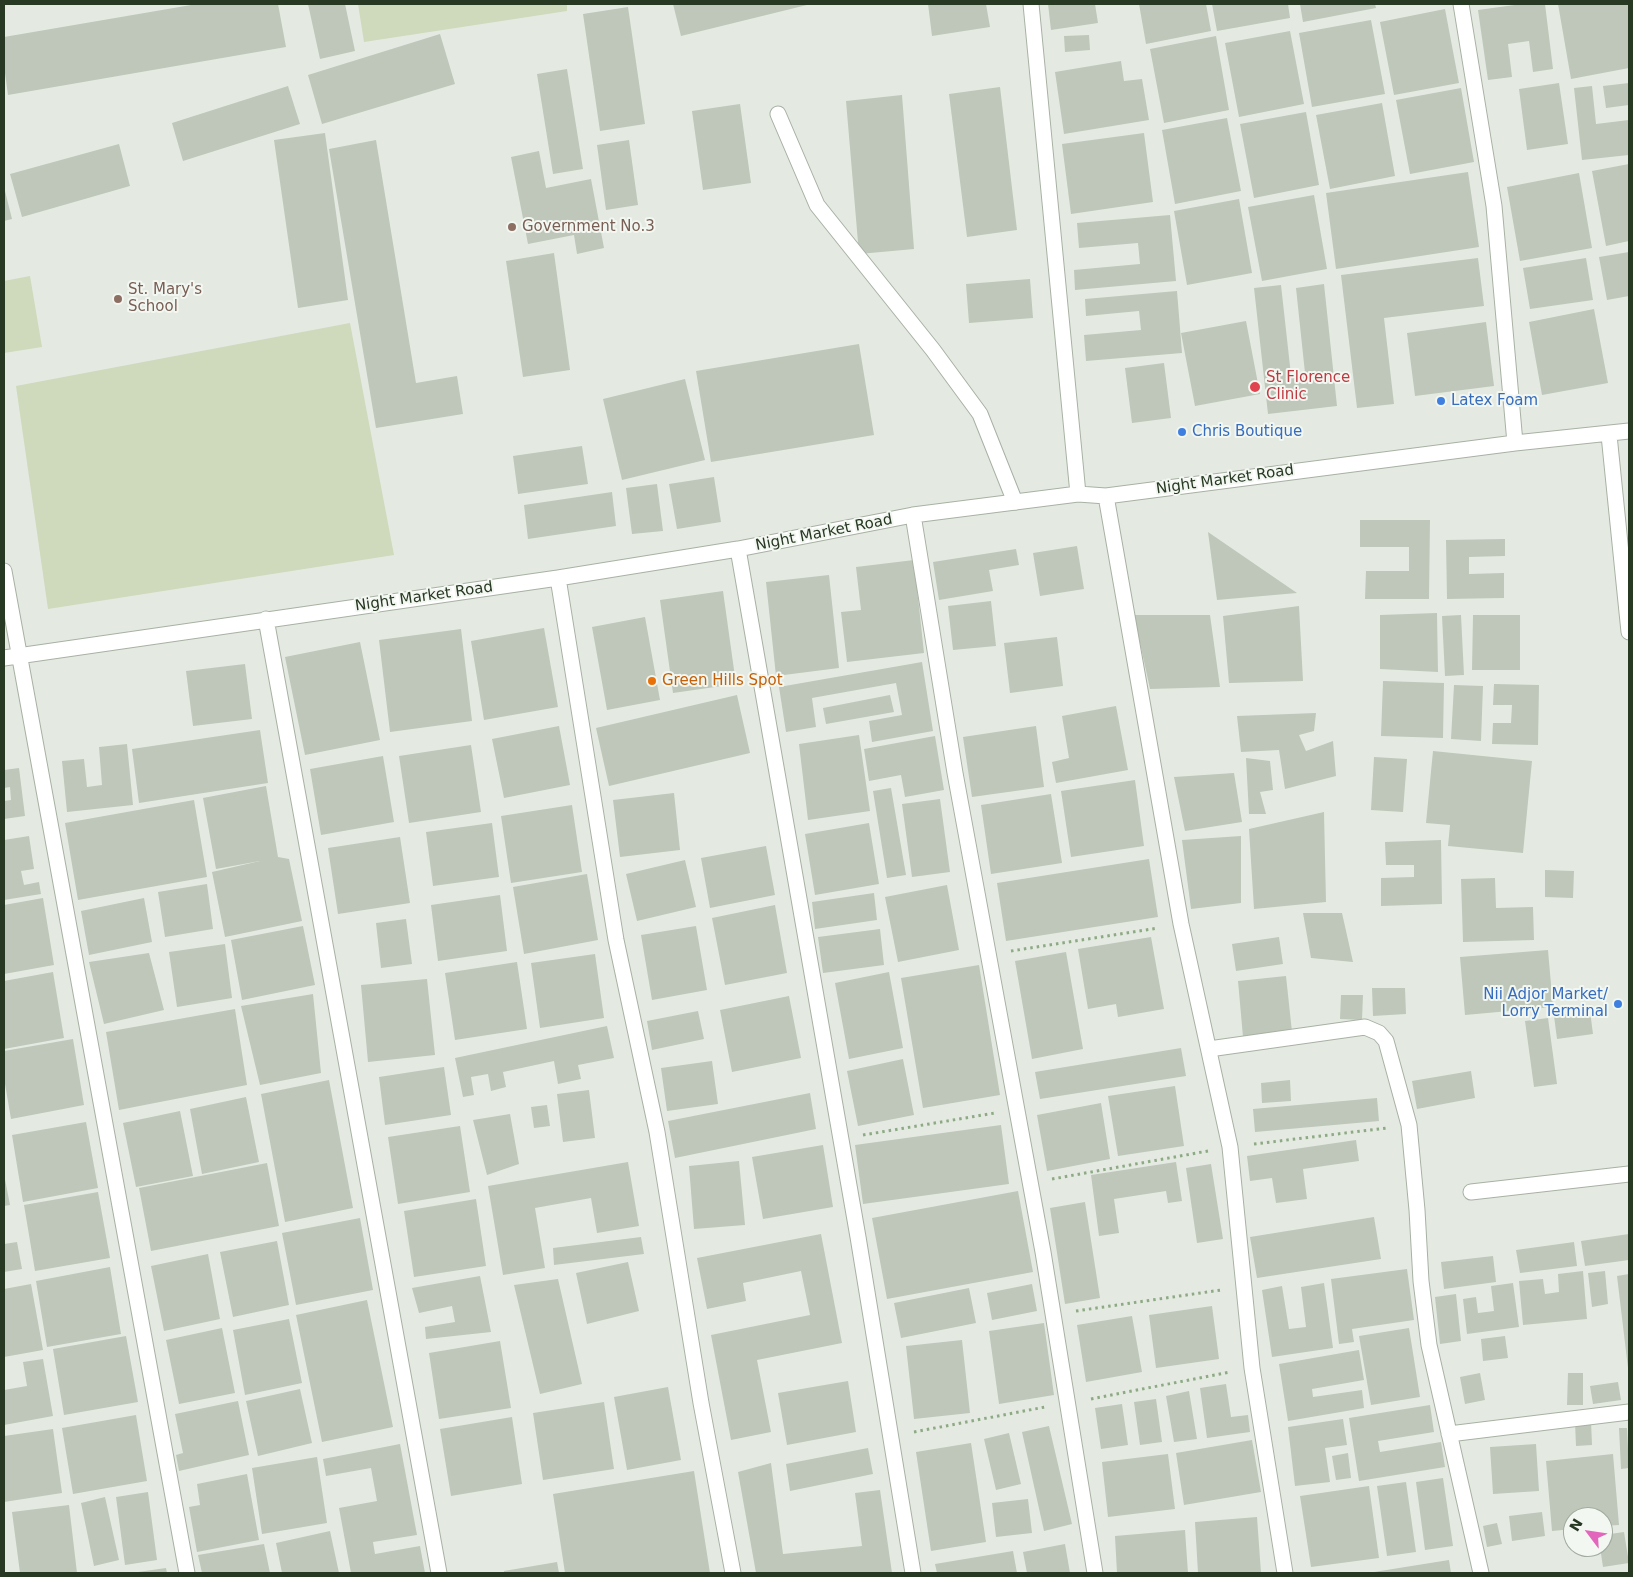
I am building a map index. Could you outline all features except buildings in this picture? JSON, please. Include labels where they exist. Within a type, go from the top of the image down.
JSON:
[{"type":"street","points":[[1031,4],[1078,494]]},
{"type":"street","points":[[1461,4],[1494,206],[1515,443]]},
{"type":"street","points":[[778,114],[817,205],[933,350],[980,414],[1015,502]]},
{"type":"street","name":"Night Market Road","points":[[4,658],[558,578],[738,549],[913,515],[1078,494],[1106,496],[1515,443],[1609,435],[1629,431]]},
{"type":"street","points":[[1609,435],[1629,632]]},
{"type":"street","points":[[1106,496],[1181,924],[1230,1147],[1252,1368],[1285,1573]]},
{"type":"street","points":[[913,515],[955,773],[1031,1182],[1095,1573]]},
{"type":"street","points":[[738,549],[913,1573]]},
{"type":"street","points":[[4,571],[187,1573]]},
{"type":"street","points":[[558,578],[616,940],[657,1132],[701,1402],[733,1573]]},
{"type":"street","points":[[266,619],[439,1573]]},
{"type":"street","points":[[1209,1049],[1365,1027],[1380,1033],[1386,1041],[1410,1125],[1417,1210],[1420,1281],[1429,1344],[1481,1573]]},
{"type":"street","points":[[1471,1192],[1629,1174]]},
{"type":"street","points":[[1449,1434],[1629,1412]]},
{"type":"path","points":[[989,954],[1181,924]]},
{"type":"path","points":[[840,1139],[1017,1109]]},
{"type":"path","points":[[1031,1182],[1230,1147],[1410,1125]]},
{"type":"path","points":[[1053,1314],[1244,1286]]},
{"type":"path","points":[[891,1437],[1252,1368]]},
{"type":"green space","points":[[358,4],[567,4],[567,11],[364,42]]},
{"type":"green space","points":[[30,276],[42,347],[4,353],[4,281]]},
{"type":"green space","points":[[350,323],[394,555],[48,609],[16,386]]},
{"type":"place","name":"Government No.3","points":[[512,227]]},
{"type":"place","name":"St. Mary's School","points":[[118,299]]},
{"type":"place","name":"St Florence Clinic","points":[[1255,387]]},
{"type":"place","name":"Latex Foam","points":[[1441,401]]},
{"type":"place","name":"Chris Boutique","points":[[1182,432]]},
{"type":"place","name":"Green Hills Spot","points":[[652,681]]},
{"type":"place","name":"Nii Adjor Market/ Lorry Terminal","points":[[1618,1004]]}]
